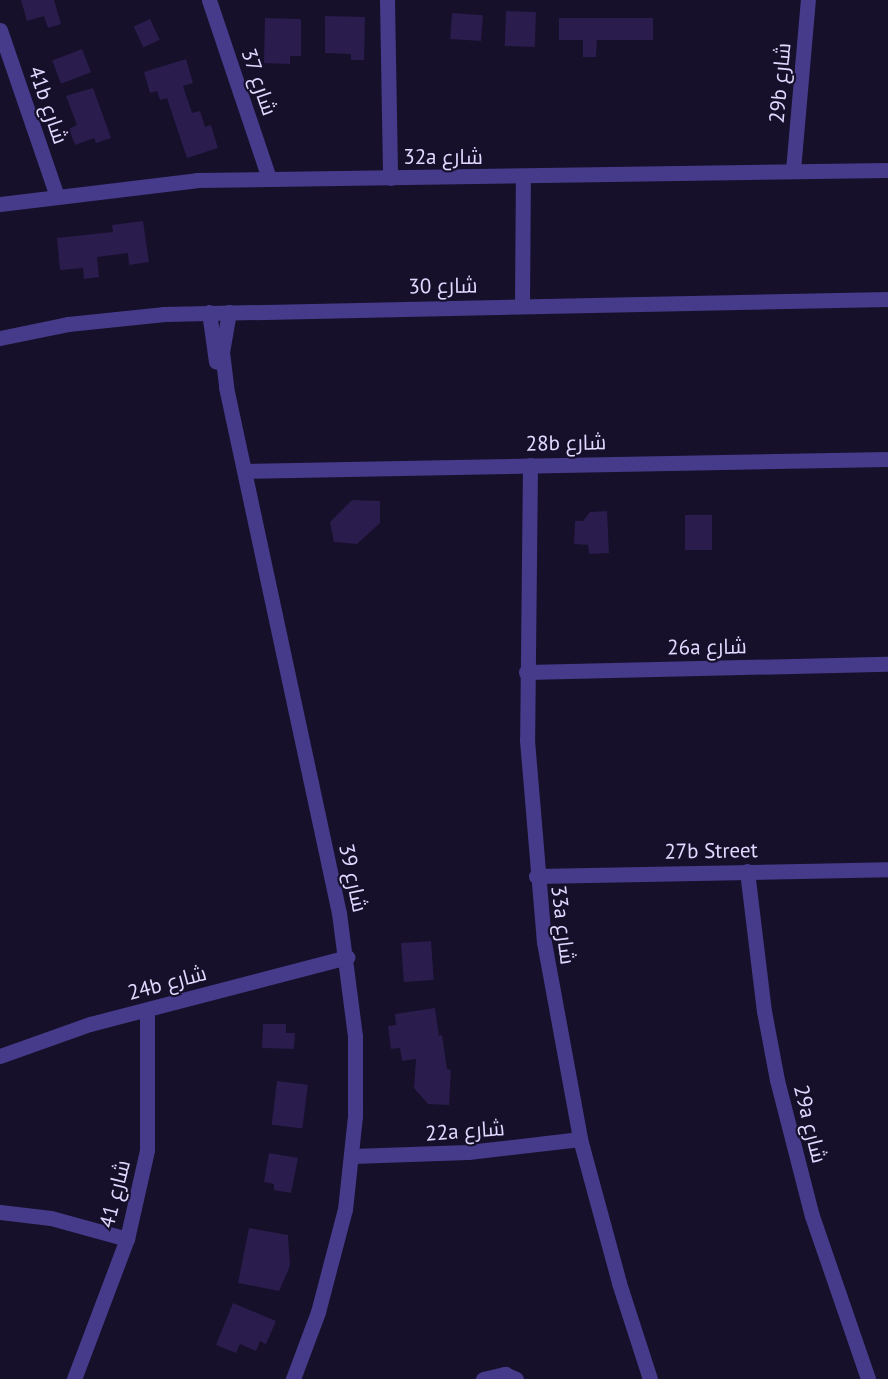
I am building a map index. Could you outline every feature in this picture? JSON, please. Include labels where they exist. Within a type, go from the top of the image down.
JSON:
[{"type":"street","name":"شارع 37","points":[[209,0],[269,178]]},
{"type":"street","points":[[387,0],[390,178]]},
{"type":"street","name":"29b شارع","points":[[793,170],[808,0]]},
{"type":"street","name":"41b شارع","points":[[0,30],[56,194]]},
{"type":"street","name":"32a شارع","points":[[0,204],[56,194],[174,182],[269,178],[523,177],[793,170],[888,170]]},
{"type":"street","points":[[522,306],[523,177]]},
{"type":"street","name":"شارع 30","points":[[0,338],[116,318],[208,312],[888,299]]},
{"type":"street","name":"شارع 39","points":[[208,312],[215,358],[226,387]]},
{"type":"street","name":"شارع 39","points":[[229,312],[222,352],[226,387],[347,957],[356,1076],[352,1156],[333,1261],[293,1379]]},
{"type":"street","name":"28b شارع","points":[[245,471],[888,459]]},
{"type":"street","name":"33a شارع","points":[[530,465],[526,672],[536,876],[554,1008],[580,1139],[619,1283],[650,1379]]},
{"type":"street","name":"26a شارع","points":[[526,672],[888,664]]},
{"type":"street","name":"27b Street","points":[[536,876],[888,869]]},
{"type":"street","name":"29a شارع","points":[[747,871],[764,1011],[788,1125],[812,1216],[868,1379]]},
{"type":"street","name":"24b شارع","points":[[0,1056],[147,1010],[347,957]]},
{"type":"street","name":"شارع 41","points":[[74,1379],[126,1239],[147,1150],[147,1010]]},
{"type":"street","name":"22a شارع","points":[[352,1156],[468,1152],[580,1139]]},
{"type":"street","points":[[0,1212],[51,1218],[126,1239]]},
{"type":"street","points":[[483,1379],[506,1374],[516,1379]]},
{"type":"building","points":[[21,0],[54,0],[61,24],[48,28],[44,16],[27,21]]},
{"type":"building","points":[[506,11],[536,12],[535,47],[505,46]]},
{"type":"building","points":[[452,13],[483,15],[481,41],[450,39]]},
{"type":"building","points":[[325,16],[365,17],[364,60],[351,60],[351,54],[325,53]]},
{"type":"building","points":[[265,18],[301,19],[301,56],[290,56],[290,64],[264,63]]},
{"type":"building","points":[[559,18],[653,18],[653,40],[597,40],[596,57],[583,57],[583,40],[559,40]]},
{"type":"building","points":[[150,19],[160,40],[143,47],[134,27]]},
{"type":"building","points":[[82,49],[91,72],[61,84],[52,60]]},
{"type":"building","points":[[186,59],[193,83],[183,86],[192,113],[200,111],[205,127],[211,125],[218,148],[187,158],[167,98],[160,100],[157,91],[150,93],[144,72]]},
{"type":"building","points":[[93,88],[111,138],[96,143],[94,138],[75,145],[69,129],[77,125],[66,96]]},
{"type":"building","points":[[143,221],[149,262],[129,265],[128,253],[97,257],[99,277],[84,279],[83,268],[60,270],[57,238],[113,232],[112,225]]},
{"type":"building","points":[[352,500],[380,501],[380,523],[357,544],[334,542],[330,522]]},
{"type":"building","points":[[607,511],[609,553],[589,554],[588,545],[574,544],[575,521],[583,521],[590,512]]},
{"type":"building","points":[[685,515],[712,515],[712,550],[685,550]]},
{"type":"building","points":[[431,941],[434,980],[404,982],[401,943]]},
{"type":"building","points":[[435,1008],[447,1069],[451,1070],[449,1105],[428,1104],[414,1088],[416,1059],[402,1061],[400,1048],[391,1049],[388,1026],[396,1025],[395,1014]]},
{"type":"building","points":[[263,1024],[286,1024],[286,1033],[295,1033],[294,1049],[262,1048]]},
{"type":"building","points":[[277,1081],[308,1085],[302,1128],[272,1125]]},
{"type":"building","points":[[269,1153],[298,1158],[291,1193],[274,1190],[274,1184],[264,1182]]},
{"type":"building","points":[[249,1228],[288,1235],[290,1266],[279,1291],[238,1283]]},
{"type":"building","points":[[233,1303],[276,1321],[266,1344],[260,1341],[256,1351],[240,1344],[236,1353],[216,1345]]}]
